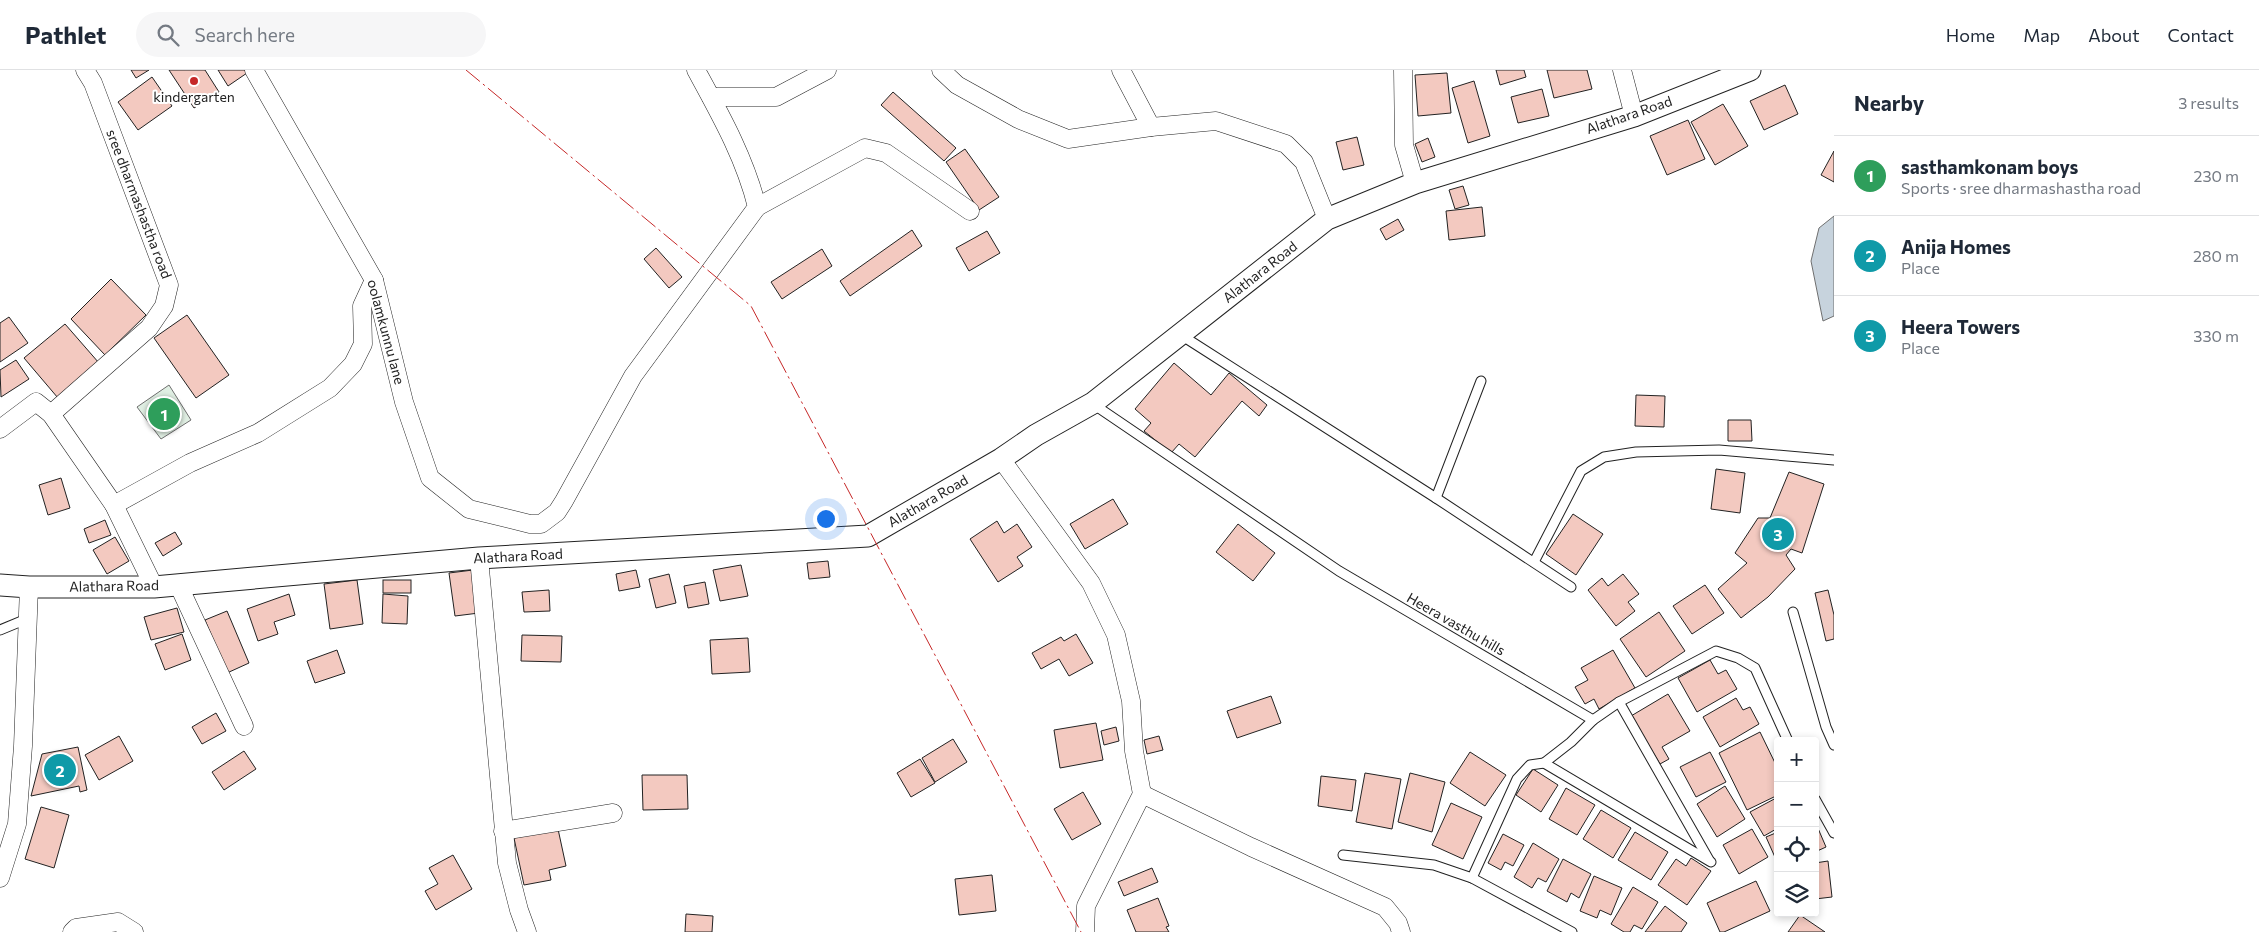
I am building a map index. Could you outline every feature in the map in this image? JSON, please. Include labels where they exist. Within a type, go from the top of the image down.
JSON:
[{"type":"street","name":"sree dharmashastha road","points":[[51,414],[150,328],[164,306],[169,285],[93,83],[85,70]]},
{"type":"street","name":"oolamkunnu lane","points":[[254,70],[374,280],[404,402],[430,478],[468,509],[530,524],[541,524],[549,518],[564,501],[633,376],[757,207]]},
{"type":"street","points":[[696,70],[750,178],[757,207],[865,148],[886,153],[970,211]]},
{"type":"street","points":[[711,97],[776,97],[827,70]]},
{"type":"street","points":[[942,70],[957,85],[1018,119],[1068,139],[1151,127],[1216,121],[1286,144],[1304,162],[1327,219]]},
{"type":"street","points":[[1121,70],[1151,127]]},
{"type":"street","points":[[1403,70],[1404,145],[1415,182]]},
{"type":"street","points":[[1622,70],[1634,116]]},
{"type":"street","name":"Alathara Road","points":[[0,584],[29,587],[154,587],[479,558],[868,536],[1001,459],[1036,435],[1093,404],[1327,219],[1415,182],[1634,116],[1750,70]]},
{"type":"street","points":[[114,505],[190,464],[258,433],[330,388],[353,364],[363,344],[362,306],[374,280]]},
{"type":"street","points":[[0,429],[36,402],[51,414],[114,505],[154,587]]},
{"type":"street","points":[[1001,459],[1091,583],[1116,635],[1131,701],[1134,750],[1142,794],[1086,906],[1085,932]]},
{"type":"street","points":[[479,558],[507,863],[527,932]]},
{"type":"street","points":[[178,584],[244,726]]},
{"type":"street","points":[[0,878],[17,824],[29,618],[29,587]]},
{"type":"street","points":[[1142,794],[1251,848],[1385,907],[1398,923],[1401,932]]},
{"type":"street","points":[[503,830],[613,813]]},
{"type":"street","points":[[72,932],[76,928],[118,922],[134,932]]},
{"type":"lane","points":[[1180,335],[1436,498],[1571,587]]},
{"type":"lane","points":[[1436,498],[1481,381]]},
{"type":"lane","name":"Heera vasthu hills","points":[[1093,404],[1339,571],[1593,720]]},
{"type":"lane","points":[[1534,562],[1581,471],[1604,457],[1636,452],[1719,450],[1834,460]]},
{"type":"lane","points":[[1793,612],[1826,727],[1834,745]]},
{"type":"lane","points":[[0,630],[29,618]]},
{"type":"lane","points":[[1472,878],[1517,778],[1530,765],[1544,762],[1571,742],[1593,720],[1618,702],[1716,651],[1738,658],[1755,668],[1786,737]]},
{"type":"lane","points":[[1544,762],[1711,862],[1618,702]]},
{"type":"lane","points":[[1819,806],[1834,833]]},
{"type":"lane","points":[[1343,855],[1434,866],[1472,878],[1572,932]]},
{"type":"green space","points":[[169,385],[191,420],[161,439],[137,407]]},
{"type":"shaded area","points":[[1834,216],[1834,316],[1823,321],[1811,261],[1819,228]]},
{"type":"building","points":[[131,70],[149,70],[136,78]]},
{"type":"building","name":"kindergarten","points":[[169,70],[205,70],[219,92],[194,108]]},
{"type":"building","points":[[218,70],[245,70],[247,73],[228,86]]},
{"type":"building","points":[[1496,70],[1524,70],[1526,77],[1500,85]]},
{"type":"building","points":[[1547,70],[1587,70],[1592,89],[1554,98]]},
{"type":"building","points":[[1447,73],[1451,113],[1418,116],[1415,75]]},
{"type":"building","points":[[152,77],[172,106],[138,130],[118,102]]},
{"type":"building","points":[[1474,81],[1490,136],[1468,143],[1452,88]]},
{"type":"building","points":[[1785,85],[1798,114],[1764,130],[1750,101]]},
{"type":"building","points":[[1542,89],[1549,116],[1518,123],[1511,97]]},
{"type":"building","points":[[893,92],[956,148],[944,161],[881,105]]},
{"type":"building","points":[[1723,104],[1748,146],[1715,165],[1691,122]]},
{"type":"building","points":[[1688,120],[1705,159],[1667,175],[1650,136]]},
{"type":"building","points":[[1357,137],[1364,165],[1343,170],[1336,142]]},
{"type":"building","points":[[1428,138],[1435,157],[1422,162],[1415,144]]},
{"type":"building","points":[[965,149],[999,197],[979,210],[946,162]]},
{"type":"building","points":[[1834,151],[1834,182],[1821,175]]},
{"type":"building","points":[[1463,186],[1469,205],[1455,209],[1449,190]]},
{"type":"building","points":[[1482,207],[1485,236],[1449,240],[1446,211]]},
{"type":"building","points":[[1398,219],[1404,230],[1386,240],[1380,229]]},
{"type":"building","points":[[912,230],[922,246],[850,296],[840,281]]},
{"type":"building","points":[[987,231],[1000,253],[969,271],[956,248]]},
{"type":"building","points":[[656,248],[682,277],[669,288],[644,259]]},
{"type":"building","points":[[822,249],[832,266],[782,299],[771,282]]},
{"type":"building","points":[[111,279],[146,315],[105,355],[71,319]]},
{"type":"building","points":[[187,315],[229,375],[196,398],[154,338]]},
{"type":"building","points":[[9,317],[28,343],[0,362],[0,323]]},
{"type":"building","points":[[65,324],[99,363],[58,398],[24,358]]},
{"type":"building","points":[[16,360],[29,379],[1,397],[0,370]]},
{"type":"building","points":[[1174,363],[1211,395],[1229,373],[1267,405],[1259,416],[1242,401],[1195,457],[1179,444],[1171,453],[1144,431],[1151,423],[1135,409]]},
{"type":"building","points":[[1636,395],[1665,396],[1664,427],[1635,426]]},
{"type":"building","points":[[1728,420],[1751,420],[1752,441],[1728,441]]},
{"type":"building","points":[[1716,469],[1745,473],[1740,513],[1711,509]]},
{"type":"building","points":[[1789,472],[1824,484],[1802,553],[1791,549],[1786,555],[1795,569],[1768,597],[1741,618],[1718,589],[1747,563],[1735,553],[1758,518],[1770,518]]},
{"type":"building","points":[[61,478],[70,508],[48,515],[39,485]]},
{"type":"building","points":[[1113,499],[1128,524],[1085,549],[1070,524]]},
{"type":"building","points":[[1573,514],[1603,534],[1576,575],[1546,554]]},
{"type":"building","points":[[105,520],[111,535],[89,543],[84,529]]},
{"type":"building","points":[[997,521],[1004,533],[1017,524],[1032,547],[1017,557],[1023,566],[998,582],[970,539]]},
{"type":"building","points":[[1238,524],[1275,553],[1253,581],[1216,552]]},
{"type":"building","points":[[175,532],[182,544],[163,556],[155,543]]},
{"type":"building","points":[[115,537],[129,561],[107,574],[93,550]]},
{"type":"building","points":[[828,561],[830,577],[809,579],[807,563]]},
{"type":"building","points":[[741,565],[748,596],[720,601],[713,570]]},
{"type":"building","points":[[473,570],[479,613],[455,616],[449,573]]},
{"type":"building","points":[[636,570],[640,587],[619,591],[616,574]]},
{"type":"building","points":[[669,574],[676,603],[656,608],[649,579]]},
{"type":"building","points":[[1623,574],[1639,594],[1628,602],[1635,611],[1616,626],[1588,590],[1602,578],[1608,586]]},
{"type":"building","points":[[357,580],[363,624],[330,629],[324,584]]},
{"type":"building","points":[[383,580],[411,580],[411,593],[383,593]]},
{"type":"building","points":[[705,582],[709,604],[688,608],[684,586]]},
{"type":"building","points":[[1705,585],[1724,613],[1692,634],[1673,606]]},
{"type":"building","points":[[549,590],[550,611],[524,612],[522,592]]},
{"type":"building","points":[[1828,590],[1834,615],[1834,639],[1826,641],[1815,593]]},
{"type":"building","points":[[289,594],[295,615],[274,622],[278,634],[258,641],[247,609]]},
{"type":"building","points":[[383,594],[408,596],[407,624],[382,623]]},
{"type":"building","points":[[177,608],[184,632],[151,640],[144,617]]},
{"type":"building","points":[[227,611],[249,663],[227,673],[205,620]]},
{"type":"building","points":[[1659,612],[1685,651],[1646,677],[1620,639]]},
{"type":"building","points":[[182,634],[191,660],[165,670],[155,644]]},
{"type":"building","points":[[1076,634],[1093,663],[1069,676],[1059,659],[1041,669],[1032,653],[1061,637],[1064,641]]},
{"type":"building","points":[[522,635],[562,636],[561,662],[521,661]]},
{"type":"building","points":[[748,638],[750,672],[712,674],[710,640]]},
{"type":"building","points":[[337,650],[345,673],[315,683],[307,661]]},
{"type":"building","points":[[1613,650],[1635,688],[1599,709],[1594,699],[1585,704],[1575,687],[1588,680],[1581,668]]},
{"type":"building","points":[[1710,660],[1718,674],[1726,670],[1737,689],[1697,712],[1678,678]]},
{"type":"building","points":[[1668,694],[1690,731],[1662,747],[1669,759],[1660,764],[1631,716]]},
{"type":"building","points":[[1271,696],[1281,723],[1237,738],[1227,711]]},
{"type":"building","points":[[1736,698],[1743,710],[1750,707],[1759,724],[1720,747],[1703,717]]},
{"type":"building","points":[[216,713],[226,731],[202,744],[192,727]]},
{"type":"building","points":[[1096,723],[1103,760],[1060,768],[1054,730]]},
{"type":"building","points":[[1116,727],[1119,741],[1104,745],[1101,731]]},
{"type":"building","points":[[1760,732],[1774,761],[1774,797],[1747,810],[1719,753]]},
{"type":"building","points":[[119,736],[133,761],[99,780],[85,755]]},
{"type":"building","points":[[1159,736],[1163,750],[1147,754],[1144,740]]},
{"type":"building","points":[[953,739],[967,762],[935,782],[922,758]]},
{"type":"building","points":[[78,747],[87,790],[80,792],[79,786],[31,796],[42,754]]},
{"type":"building","points":[[244,751],[256,769],[224,790],[212,772]]},
{"type":"building","points":[[1470,752],[1506,775],[1485,806],[1450,783]]},
{"type":"building","points":[[1710,752],[1726,782],[1696,797],[1680,767]]},
{"type":"building","points":[[920,759],[935,783],[911,797],[897,773]]},
{"type":"building","points":[[1533,769],[1558,785],[1541,812],[1516,795]]},
{"type":"building","points":[[1365,773],[1401,779],[1392,829],[1356,822]]},
{"type":"building","points":[[1410,773],[1445,782],[1432,832],[1398,822]]},
{"type":"building","points":[[642,775],[687,775],[688,809],[643,810]]},
{"type":"building","points":[[1321,776],[1356,780],[1352,811],[1318,806]]},
{"type":"building","points":[[1725,786],[1745,819],[1717,837],[1697,804]]},
{"type":"building","points":[[1566,788],[1595,805],[1577,835],[1549,819]]},
{"type":"building","points":[[1083,792],[1101,824],[1072,840],[1054,809]]},
{"type":"building","points":[[1774,799],[1774,830],[1764,836],[1750,812]]},
{"type":"building","points":[[1451,803],[1482,817],[1463,859],[1432,845]]},
{"type":"building","points":[[41,807],[69,815],[54,868],[25,859]]},
{"type":"building","points":[[1601,810],[1631,828],[1613,858],[1583,839]]},
{"type":"building","points":[[558,829],[566,866],[549,870],[551,880],[524,885],[514,838]]},
{"type":"building","points":[[1752,829],[1768,857],[1739,874],[1723,845]]},
{"type":"building","points":[[1819,831],[1826,847],[1819,850]]},
{"type":"building","points":[[1635,832],[1668,852],[1651,880],[1618,860]]},
{"type":"building","points":[[1503,834],[1524,845],[1513,866],[1505,862],[1501,870],[1488,863]]},
{"type":"building","points":[[1774,834],[1774,855],[1766,837]]},
{"type":"building","points":[[1533,843],[1559,859],[1546,882],[1538,878],[1532,888],[1514,877]]},
{"type":"building","points":[[453,855],[472,889],[436,910],[425,891],[438,884],[429,868]]},
{"type":"building","points":[[1691,858],[1711,871],[1687,905],[1658,885],[1676,859],[1686,866]]},
{"type":"building","points":[[1563,859],[1591,874],[1579,898],[1571,893],[1567,902],[1547,891]]},
{"type":"building","points":[[1828,861],[1832,897],[1819,899],[1819,862]]},
{"type":"building","points":[[1152,868],[1158,882],[1124,896],[1118,882]]},
{"type":"building","points":[[992,875],[996,911],[959,915],[955,879]]},
{"type":"building","points":[[1594,876],[1622,888],[1611,915],[1600,910],[1597,918],[1580,911]]},
{"type":"building","points":[[1756,881],[1770,911],[1724,932],[1720,932],[1707,903]]},
{"type":"building","points":[[1633,887],[1658,902],[1642,929],[1634,925],[1630,932],[1624,932],[1611,924]]},
{"type":"building","points":[[1158,898],[1169,926],[1166,927],[1169,932],[1136,932],[1127,910]]},
{"type":"building","points":[[1665,906],[1687,923],[1681,932],[1645,932]]},
{"type":"building","points":[[686,914],[713,916],[712,932],[685,932]]},
{"type":"building","points":[[1799,917],[1803,917],[1825,932],[1788,932]]},
{"type":"power","points":[[466,70],[751,306],[1081,932]]},
{"type":"place","name":"kindergarten","points":[[194,81]]},
{"type":"place","name":"sasthamkonam boys","points":[[164,414]]},
{"type":"place","name":"Heera Towers","points":[[1778,534]]},
{"type":"place","name":"Anija Homes","points":[[60,770]]}]
